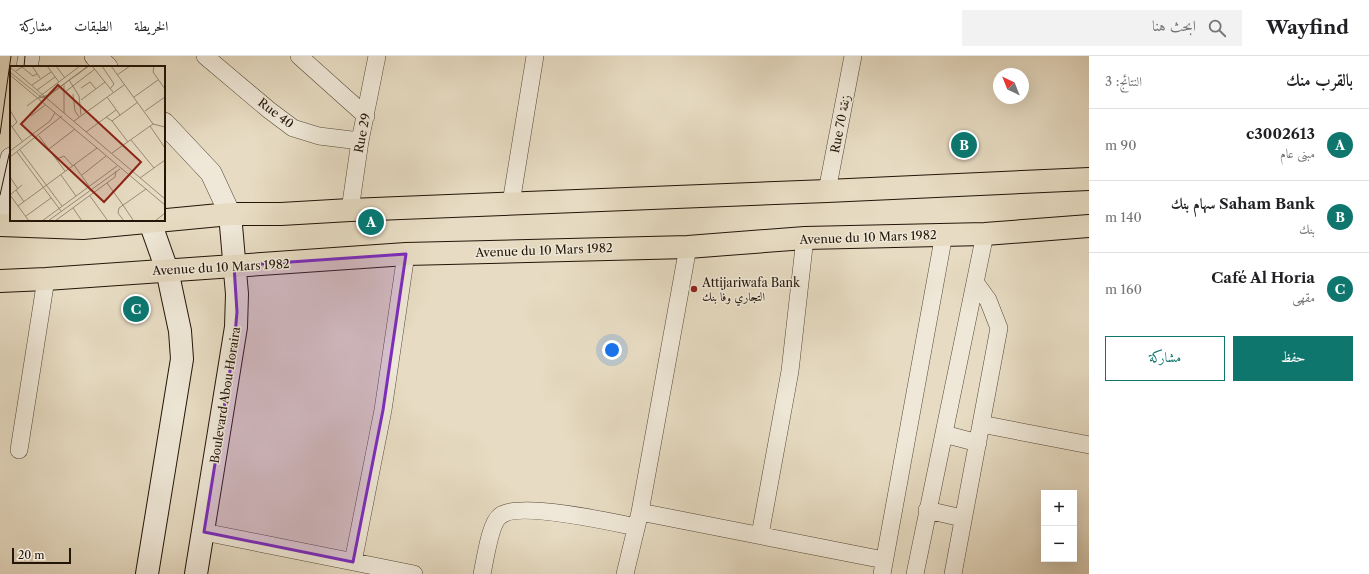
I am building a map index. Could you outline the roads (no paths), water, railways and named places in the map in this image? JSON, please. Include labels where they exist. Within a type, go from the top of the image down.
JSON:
[{"type":"main road","points":[[165,220],[230,214],[281,214],[1089,179]]},
{"type":"main road","name":"Boulevard Abou Horaira","points":[[196,574],[236,333],[237,312],[230,214]]},
{"type":"main road","points":[[0,225],[83,228],[160,221]]},
{"type":"main road","points":[[148,574],[182,359],[180,331],[167,270],[150,222]]},
{"type":"main road","name":"Avenue du 10 Mars 1982","points":[[0,281],[406,254],[688,246],[806,238],[985,234],[1089,226]]},
{"type":"street","points":[[27,66],[29,56]]},
{"type":"street","name":"Rue 40","points":[[205,56],[269,110],[293,128],[320,136],[360,141]]},
{"type":"street","points":[[299,56],[366,116]]},
{"type":"street","name":"Rue 29","points":[[350,210],[360,141],[377,56]]},
{"type":"street","points":[[511,203],[536,56]]},
{"type":"street","name":"Rue 70 زنقة","points":[[827,191],[853,56]]},
{"type":"street","points":[[165,124],[211,173],[230,214]]},
{"type":"street","points":[[0,215],[10,163]]},
{"type":"street","points":[[482,574],[495,521],[505,512],[529,510],[638,519],[760,535],[883,567],[944,234]]},
{"type":"street","points":[[915,574],[985,234]]},
{"type":"street","points":[[760,535],[790,371],[806,238]]},
{"type":"street","points":[[625,574],[638,519],[688,246]]},
{"type":"street","points":[[353,562],[383,410],[406,254]]},
{"type":"street","points":[[19,450],[46,279]]},
{"type":"street","points":[[953,574],[962,518],[978,443],[999,328],[988,300],[974,282]]},
{"type":"street","points":[[981,424],[1089,446]]},
{"type":"street","points":[[944,434],[978,443]]},
{"type":"street","points":[[927,510],[962,518]]},
{"type":"street","points":[[204,532],[414,574]]},
{"type":"tram line","points":[[0,134],[11,56]]},
{"type":"tram line","points":[[24,66],[25,56]]},
{"type":"tram line","points":[[0,195],[10,150]]},
{"type":"place","name":"Saham Bank سهام بنك","points":[[964,145]]},
{"type":"place","name":"c3002613","points":[[371,222]]},
{"type":"place","name":"Attijariwafa Bank التجاري وفا بنك","points":[[694,289]]},
{"type":"place","name":"Café Al Horia","points":[[136,309]]}]
